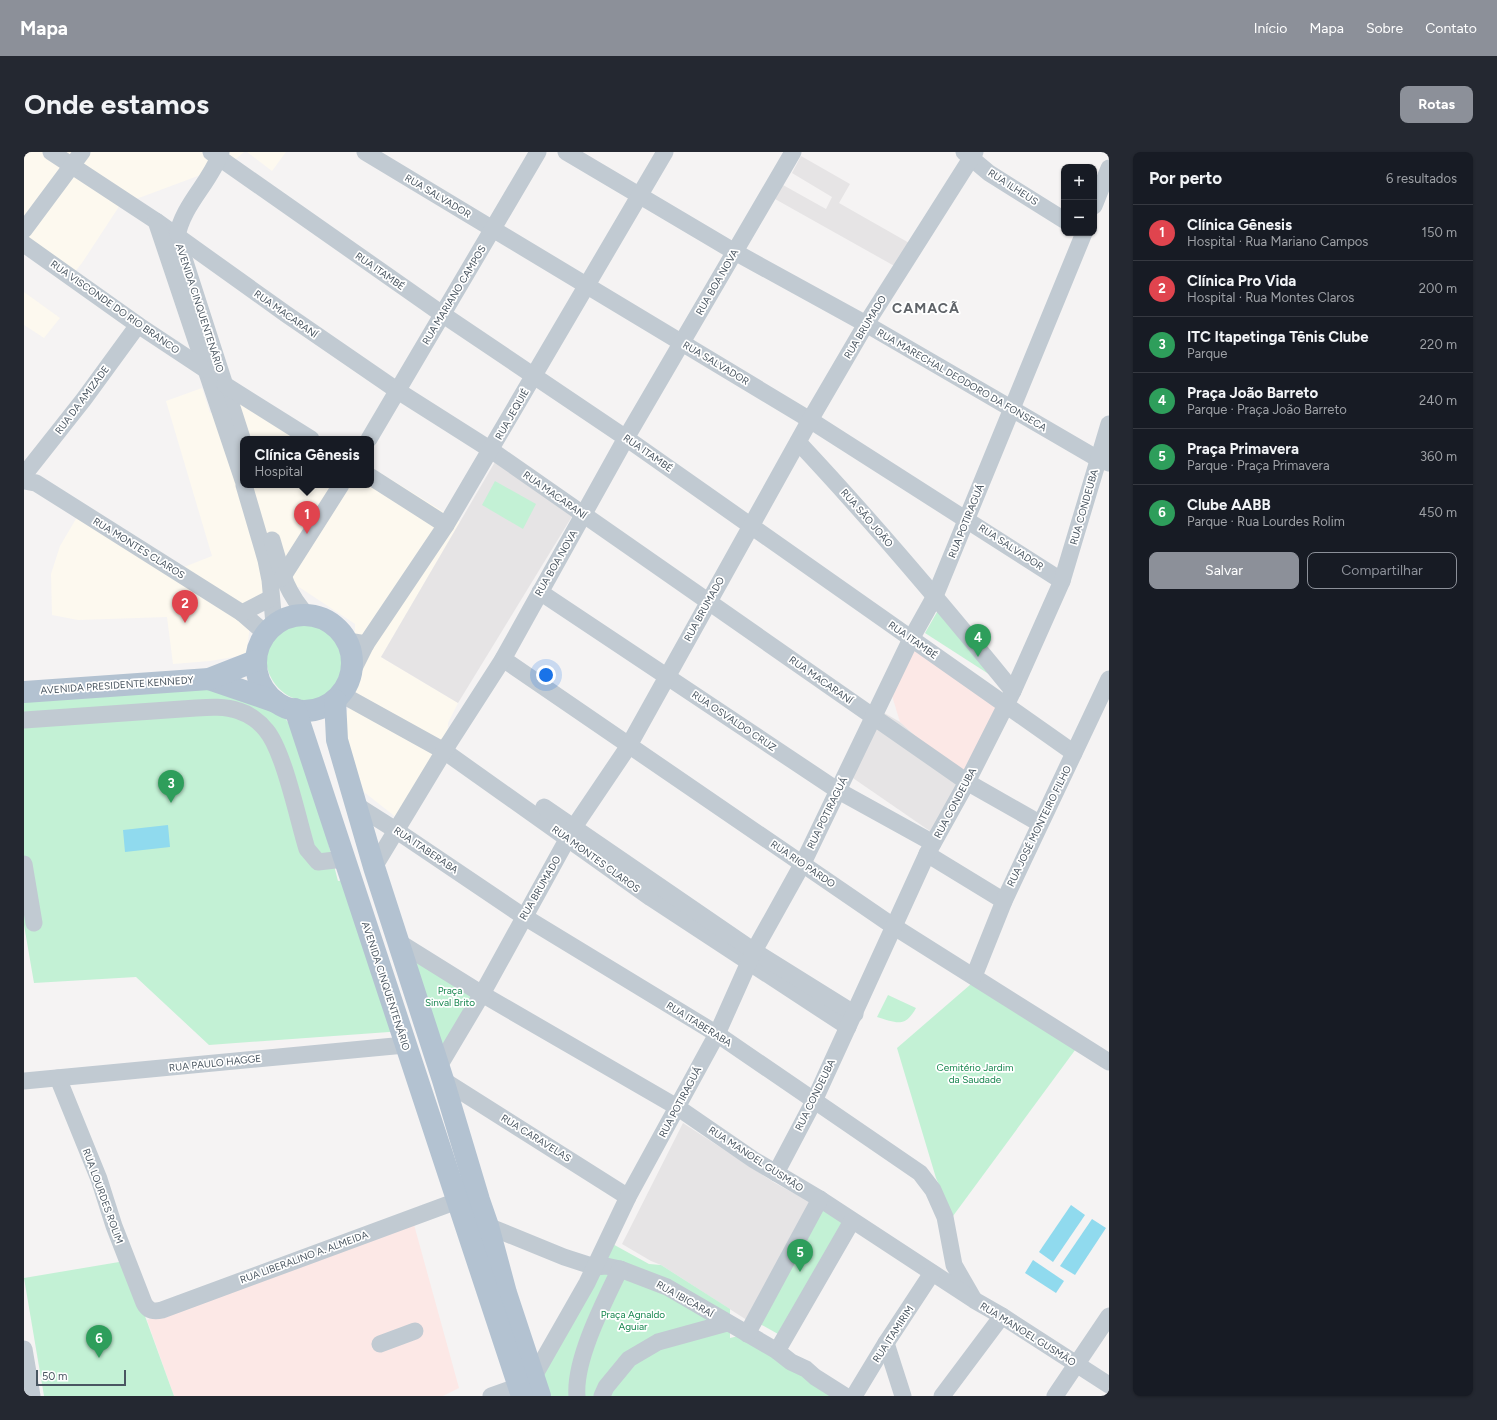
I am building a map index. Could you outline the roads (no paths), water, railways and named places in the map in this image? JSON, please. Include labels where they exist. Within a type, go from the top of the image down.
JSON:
[{"type":"main road","points":[[344,688],[321,708],[306,710],[287,707],[269,695],[261,684],[255,661],[258,650],[269,629],[293,615],[307,615],[329,623],[357,643],[344,688],[337,740],[374,867],[441,1074],[488,1226],[529,1389]]},
{"type":"main road","name":"AVENIDA PRESIDENTE KENNEDY","points":[[24,692],[209,679],[255,661]]},
{"type":"main road","name":"AVENIDA PRESIDENTE KENNEDY","points":[[209,679],[287,707]]},
{"type":"main road","name":"AVENIDA CINQUENTENÁRIO","points":[[287,707],[344,859],[477,1262],[529,1389]]},
{"type":"main road","points":[[477,1262],[488,1226]]},
{"type":"street","name":"RUA MACARANÍ","points":[[51,152],[156,221],[398,390],[491,450],[967,782],[1039,823]]},
{"type":"street","points":[[24,230],[82,152]]},
{"type":"street","name":"RUA SALVADOR","points":[[366,152],[810,420],[1062,580]]},
{"type":"street","name":"RUA MARIANO CAMPOS","points":[[371,436],[538,152]]},
{"type":"street","name":"RUA MARECHAL DEODORO DA FONSECA","points":[[566,152],[735,252],[866,324],[1104,461]]},
{"type":"street","name":"RUA JEQUIÉ","points":[[357,643],[446,525],[665,152]]},
{"type":"street","name":"RUA BOA NOVA","points":[[374,867],[447,747],[503,659],[584,516],[626,438],[792,152]]},
{"type":"street","name":"AVENIDA CINQUENTENÁRIO","points":[[217,154],[185,213],[178,229],[177,237],[241,436]]},
{"type":"street","name":"RUA ITAMBÉ","points":[[217,154],[442,314],[626,438],[910,639],[1009,697],[1074,753]]},
{"type":"street","name":"RUA ILHEUS","points":[[970,154],[989,173],[1061,218]]},
{"type":"street","name":"RUA BRUMADO","points":[[441,1074],[523,916],[571,832],[628,746],[750,525],[810,420],[866,324],[970,154]]},
{"type":"street","points":[[1096,200],[1109,168]]},
{"type":"street","name":"AVENIDA CINQUENTENÁRIO","points":[[156,221],[240,471]]},
{"type":"street","name":"RUA POTIRAGUÁ","points":[[529,1389],[595,1267],[628,1197],[678,1108],[717,1034],[751,958],[803,863],[910,639],[935,596],[1013,410],[1083,236]]},
{"type":"street","name":"RUA VISCONDE DO RIO BRANCO","points":[[24,244],[138,325],[206,370]]},
{"type":"street","name":"RUA DA AMIZADE","points":[[27,476],[138,325]]},
{"type":"street","points":[[226,385],[306,436]]},
{"type":"street","name":"RUA CONDEUBA","points":[[776,1173],[814,1102],[893,926],[930,849],[967,782],[1009,697],[1062,580],[1104,461],[1109,424]]},
{"type":"street","name":"RUA SÃO JOÃO","points":[[798,442],[842,488],[935,596],[1009,697]]},
{"type":"street","name":"RUA MONTES CLAROS","points":[[27,476],[269,629]]},
{"type":"street","points":[[374,479],[446,525]]},
{"type":"street","points":[[245,488],[266,560],[270,580],[271,598],[269,629]]},
{"type":"street","points":[[258,488],[282,578],[289,593],[307,615]]},
{"type":"street","points":[[282,578],[339,488]]},
{"type":"street","name":"RUA OSVALDO CRUZ","points":[[540,592],[837,790],[930,849],[1004,901]]},
{"type":"street","points":[[242,613],[271,598]]},
{"type":"street","name":"RUA RIO PARDO","points":[[503,659],[893,926],[1109,1062]]},
{"type":"street","name":"RUA JOSÉ MONTEIRO FILHO","points":[[974,976],[1004,901],[1039,823],[1109,679]]},
{"type":"street","name":"RUA MONTES CLAROS","points":[[344,688],[447,747],[751,958],[851,1021]]},
{"type":"street","points":[[24,720],[196,708],[220,707],[239,711],[253,718],[266,730],[277,749],[307,849],[318,862],[344,859]]},
{"type":"street","name":"RUA ITABERABA","points":[[356,805],[397,830],[523,916],[717,1034],[814,1102],[920,1172],[933,1190],[946,1217],[954,1265],[974,1300]]},
{"type":"street","points":[[24,864],[34,922]]},
{"type":"street","name":"RUA MANOEL GUSMÃO","points":[[398,941],[482,994],[678,1108],[776,1173],[820,1199],[932,1273],[1109,1385]]},
{"type":"street","name":"RUA PAULO HAGGE","points":[[24,1081],[405,1046]]},
{"type":"street","name":"RUA CARAVELAS","points":[[441,1074],[628,1197]]},
{"type":"street","name":"RUA LOURDES ROLIM","points":[[58,1078],[99,1179],[114,1226],[144,1304],[151,1311]]},
{"type":"street","points":[[747,1334],[820,1199]]},
{"type":"street","name":"RUA LIBERALINO A. ALMEIDA","points":[[151,1311],[162,1310],[457,1201]]},
{"type":"street","points":[[777,1351],[852,1221]]},
{"type":"street","name":"RUA IBICARAÍ","points":[[488,1226],[595,1267],[606,1266],[620,1269],[667,1287],[777,1351],[791,1362],[806,1369],[815,1377],[845,1396]]},
{"type":"street","points":[[578,1396],[581,1363],[592,1332],[620,1269]]},
{"type":"street","name":"RUA ITAMIRIM","points":[[854,1396],[886,1343],[932,1273]]},
{"type":"street","points":[[942,1396],[1002,1316]]},
{"type":"street","points":[[1055,1396],[1109,1316]]},
{"type":"street","points":[[602,1396],[606,1387],[630,1359],[658,1342],[727,1323]]},
{"type":"street","points":[[380,1344],[415,1331]]},
{"type":"street","points":[[886,1343],[903,1396]]},
{"type":"street","points":[[24,1349],[32,1396]]},
{"type":"street","points":[[491,1396],[529,1389]]},
{"type":"water","points":[[168,825],[170,847],[125,852],[123,830]]},
{"type":"water","points":[[1071,1205],[1085,1215],[1053,1262],[1039,1252]]},
{"type":"water","points":[[1092,1219],[1106,1228],[1075,1275],[1060,1266]]},
{"type":"water","points":[[1033,1260],[1064,1281],[1056,1293],[1025,1273]]},
{"type":"place","name":"Clínica Gênesis","points":[[307,534]]},
{"type":"place","name":"Clínica Pro Vida","points":[[185,623]]},
{"type":"place","name":"Praça João Barreto","points":[[978,657]]},
{"type":"place","name":"ITC Itapetinga Tênis Clube","points":[[171,803]]},
{"type":"place","name":"Praça Primavera","points":[[800,1272]]},
{"type":"place","name":"Clube AABB","points":[[99,1358]]},
{"type":"district","name":"CAMACÃ","points":[[926,308]]},
{"type":"park label","name":"Praça Sinval Brito","points":[[450,996]]},
{"type":"park label","name":"Cemitério Jardim da Saudade","points":[[975,1072]]},
{"type":"park label","name":"Praça Agnaldo Aguiar","points":[[633,1320]]}]
